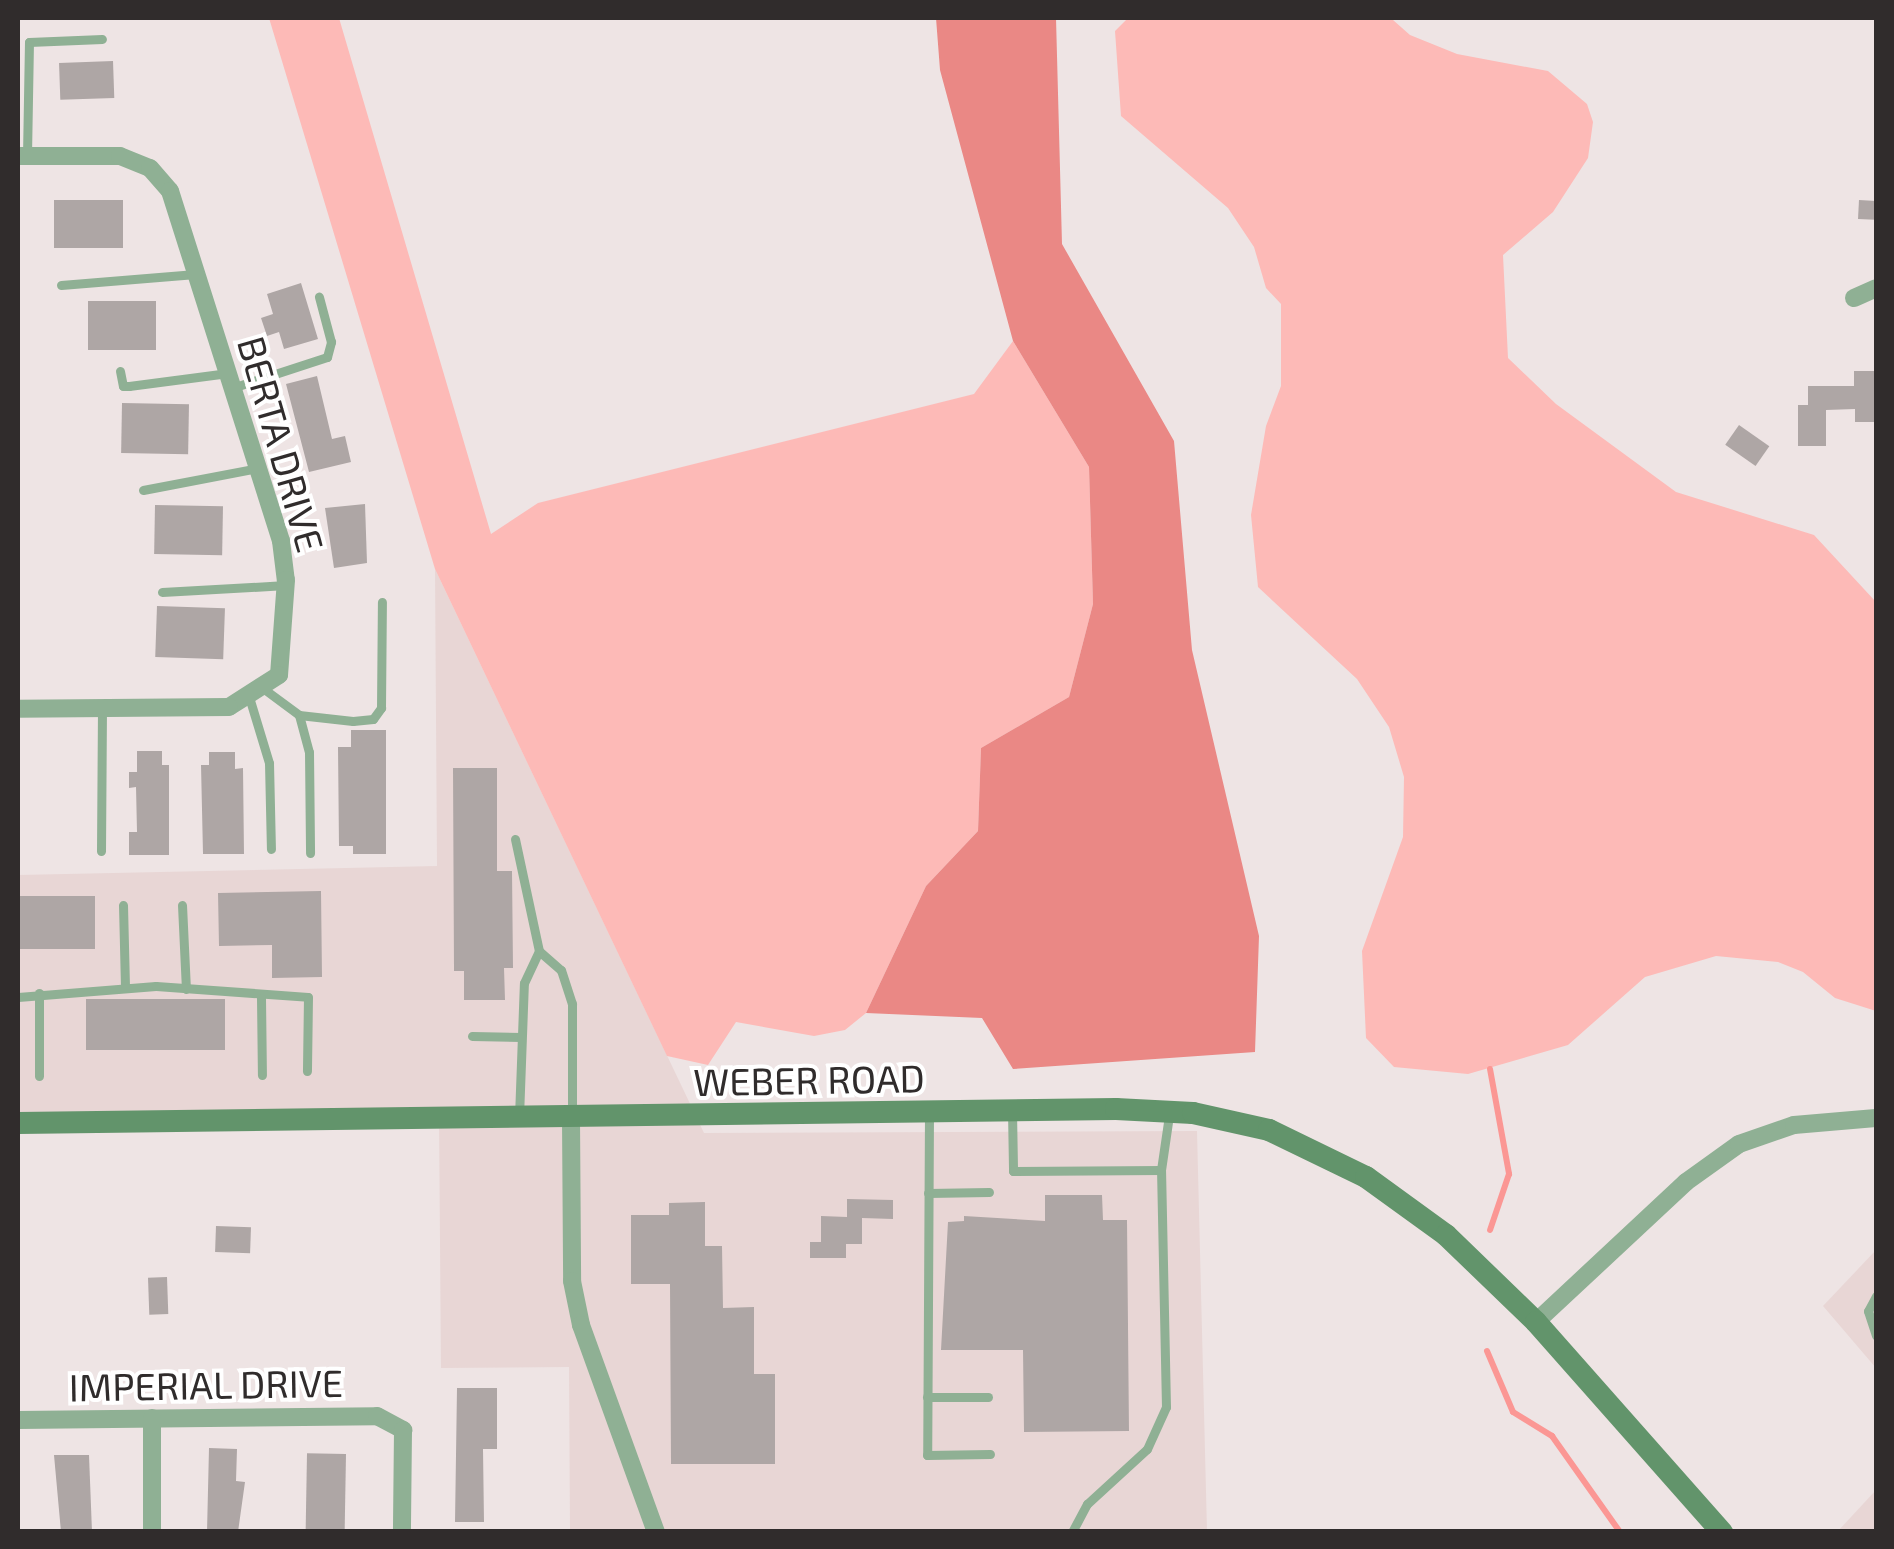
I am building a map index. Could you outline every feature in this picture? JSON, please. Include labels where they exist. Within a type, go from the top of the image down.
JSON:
[{"type":"main road","name":"WEBER ROAD","points":[[18,1123],[520,1120],[1012,1111],[1170,1112],[1270,1130],[1366,1176],[1446,1235],[1536,1322],[1722,1532]]},
{"type":"street","name":"BERTA DRIVE","points":[[22,156],[120,156],[150,168],[170,191],[281,541],[286,585],[285,647],[279,675],[257,693]]},
{"type":"street","points":[[1854,298],[1876,288]]},
{"type":"street","points":[[18,709],[229,707],[257,693]]},
{"type":"street","points":[[1536,1322],[1686,1182],[1739,1144],[1794,1125],[1876,1118]]},
{"type":"street","points":[[571,1119],[575,1296],[656,1532]]},
{"type":"street","name":"IMPERIAL DRIVE","points":[[18,1420],[377,1416],[403,1430],[402,1532]]},
{"type":"street","points":[[152,1418],[152,1532]]},
{"type":"lane","points":[[22,156],[28,42],[102,39]]},
{"type":"lane","points":[[60,285],[196,274]]},
{"type":"lane","points":[[120,370],[123,386],[230,381],[327,357],[331,342],[320,297]]},
{"type":"lane","points":[[142,490],[258,468]]},
{"type":"lane","points":[[162,592],[286,585]]},
{"type":"lane","points":[[257,693],[299,715],[353,721],[373,718],[382,708],[382,602]]},
{"type":"lane","points":[[257,693],[269,763],[271,849]]},
{"type":"lane","points":[[102,708],[102,851]]},
{"type":"lane","points":[[299,715],[309,752],[310,854]]},
{"type":"lane","points":[[516,839],[539,951],[560,970],[572,1004],[571,1119]]},
{"type":"lane","points":[[123,905],[125,987]]},
{"type":"lane","points":[[182,905],[186,988]]},
{"type":"lane","points":[[520,1120],[524,983],[539,951]]},
{"type":"lane","points":[[18,998],[125,987],[250,990],[262,998],[308,997],[307,1071]]},
{"type":"lane","points":[[39,993],[40,1076]]},
{"type":"lane","points":[[262,998],[262,1074]]},
{"type":"lane","points":[[472,1036],[520,1037]]},
{"type":"lane","points":[[1012,1111],[1014,1170],[1161,1170]]},
{"type":"lane","points":[[1072,1532],[1086,1504],[1147,1449],[1166,1408],[1161,1170],[1170,1112]]},
{"type":"lane","points":[[929,1113],[927,1454],[990,1454]]},
{"type":"lane","points":[[928,1193],[989,1192]]},
{"type":"lane","points":[[1876,1296],[1868,1311],[1876,1336]]},
{"type":"lane","points":[[928,1397],[988,1397]]},
{"type":"shaded area","points":[[269,18],[339,18],[491,534],[538,503],[974,394],[1013,341],[1089,467],[1093,604],[1069,697],[981,748],[978,831],[926,886],[866,1013],[845,1030],[814,1036],[736,1022],[708,1065],[667,1056],[435,569]]},
{"type":"shaded area","points":[[936,18],[1056,18],[1062,244],[1174,441],[1192,650],[1259,936],[1255,1052],[1013,1069],[982,1018],[866,1013],[926,886],[978,831],[981,748],[1069,697],[1093,604],[1089,467],[1013,341],[940,70]]},
{"type":"shaded area","points":[[1128,18],[1393,20],[1410,35],[1457,54],[1548,71],[1587,104],[1593,122],[1588,158],[1553,212],[1503,255],[1508,358],[1556,404],[1676,492],[1814,535],[1876,602],[1876,1011],[1835,998],[1803,972],[1778,962],[1716,956],[1645,977],[1568,1045],[1468,1074],[1394,1067],[1366,1038],[1362,951],[1403,837],[1404,777],[1389,727],[1357,679],[1258,587],[1251,515],[1266,426],[1281,386],[1281,304],[1266,288],[1254,247],[1228,208],[1121,116],[1115,31]]},
{"type":"shaded area","points":[[435,569],[704,1133],[1197,1131],[1207,1531],[570,1531],[569,1367],[441,1368],[439,1116],[18,1120],[18,875],[437,866]]},
{"type":"shaded area","points":[[1876,1250],[1876,1368],[1823,1306]]},
{"type":"shaded area","points":[[1876,1490],[1876,1531],[1838,1531]]},
{"type":"building","points":[[113,61],[114,98],[60,100],[59,63]]},
{"type":"building","points":[[54,200],[123,200],[123,248],[54,248]]},
{"type":"building","points":[[1859,200],[1876,201],[1875,220],[1858,219]]},
{"type":"building","points":[[301,283],[318,339],[284,349],[279,332],[267,336],[261,318],[273,314],[267,294]]},
{"type":"building","points":[[88,301],[156,301],[156,350],[88,350]]},
{"type":"building","points":[[1854,371],[1876,371],[1876,422],[1855,422],[1855,409],[1826,410],[1826,446],[1798,446],[1798,405],[1808,405],[1808,386],[1854,386]]},
{"type":"building","points":[[317,376],[332,439],[345,436],[351,462],[309,472],[286,384]]},
{"type":"building","points":[[122,403],[189,404],[188,454],[121,453]]},
{"type":"building","points":[[1739,425],[1769,446],[1756,466],[1725,445]]},
{"type":"building","points":[[365,504],[367,563],[334,568],[325,508]]},
{"type":"building","points":[[155,505],[223,506],[222,555],[154,554]]},
{"type":"building","points":[[157,606],[225,608],[223,659],[155,657]]},
{"type":"building","points":[[351,730],[386,730],[386,854],[353,854],[353,846],[339,846],[338,747],[351,747]]},
{"type":"building","points":[[137,751],[162,751],[162,765],[169,765],[169,855],[129,855],[129,832],[137,832],[136,787],[129,788],[129,772],[137,772]]},
{"type":"building","points":[[209,752],[235,752],[235,769],[243,768],[244,854],[203,854],[201,765],[209,765]]},
{"type":"building","points":[[453,768],[497,768],[497,871],[512,871],[513,968],[504,968],[505,1000],[464,1000],[464,971],[454,971]]},
{"type":"building","points":[[321,891],[322,977],[272,978],[272,945],[219,946],[218,893]]},
{"type":"building","points":[[18,896],[95,896],[95,949],[18,949]]},
{"type":"building","points":[[86,999],[225,999],[225,1050],[86,1050]]},
{"type":"building","points":[[1045,1195],[1102,1195],[1103,1220],[1127,1220],[1129,1431],[1024,1432],[1023,1350],[941,1350],[948,1222],[964,1221],[964,1216],[1045,1221]]},
{"type":"building","points":[[847,1199],[893,1200],[893,1219],[862,1218],[862,1244],[846,1244],[846,1258],[810,1258],[810,1242],[821,1242],[821,1216],[847,1217]]},
{"type":"building","points":[[705,1202],[705,1246],[722,1246],[723,1308],[754,1307],[754,1374],[775,1374],[775,1464],[671,1464],[670,1284],[631,1284],[631,1215],[669,1215],[669,1203]]},
{"type":"building","points":[[216,1226],[251,1227],[250,1253],[215,1252]]},
{"type":"building","points":[[167,1277],[168,1314],[149,1315],[148,1278]]},
{"type":"building","points":[[457,1388],[497,1388],[497,1449],[483,1449],[484,1522],[455,1522]]},
{"type":"building","points":[[209,1448],[237,1449],[236,1481],[245,1482],[238,1532],[207,1532]]},
{"type":"building","points":[[307,1453],[346,1454],[345,1532],[306,1531]]},
{"type":"building","points":[[54,1455],[89,1455],[92,1532],[61,1532]]},
{"type":"waterway","points":[[1490,1069],[1509,1174],[1490,1230]]},
{"type":"waterway","points":[[1487,1351],[1513,1412],[1552,1436],[1620,1532]]}]
